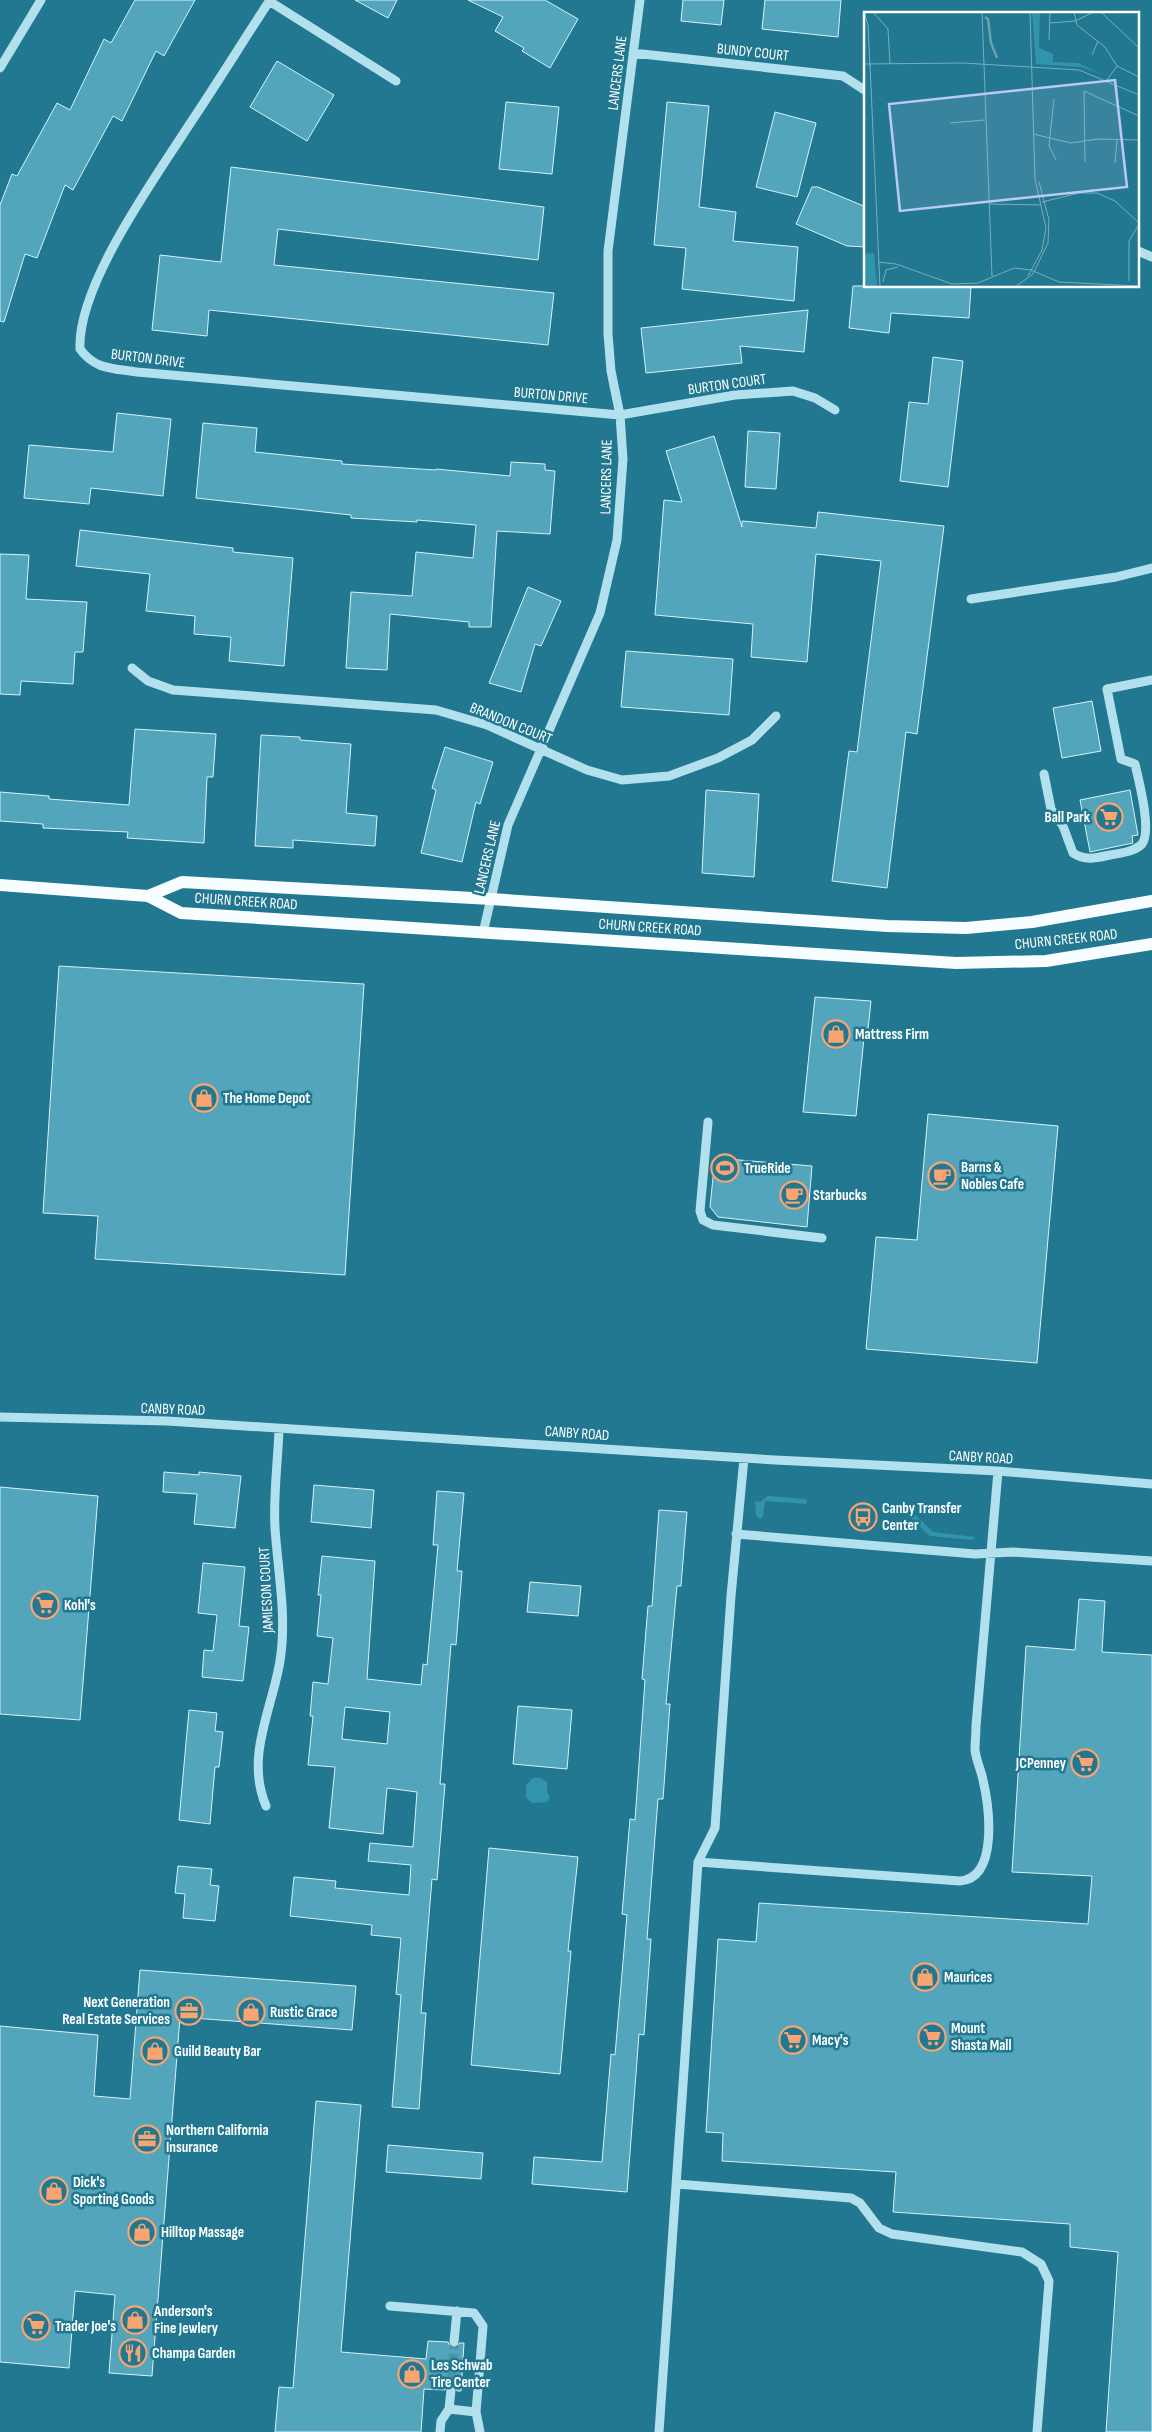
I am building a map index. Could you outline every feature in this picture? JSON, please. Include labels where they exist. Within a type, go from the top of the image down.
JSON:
[{"type":"main road","name":"CHURN CREEK ROAD","points":[[148,896],[182,882],[491,899],[887,926],[966,928],[1032,922],[1152,901]]},
{"type":"main road","name":"CHURN CREEK ROAD","points":[[0,886],[148,896],[181,913],[956,963],[1046,961],[1152,944]]},
{"type":"street","points":[[0,68],[41,0]]},
{"type":"street","points":[[269,0],[396,81]]},
{"type":"street","name":"BURTON DRIVE","points":[[269,0],[148,189],[104,265],[82,319],[80,349],[88,360],[96,365],[137,372],[620,415]]},
{"type":"street","name":"LANCERS LANE","points":[[484,933],[508,826],[600,613],[617,540],[622,495],[623,460],[620,415],[611,370],[609,343],[608,251],[640,0]]},
{"type":"street","name":"BUNDY COURT","points":[[633,53],[843,76],[864,90]]},
{"type":"street","points":[[1140,252],[1152,257]]},
{"type":"street","name":"BURTON COURT","points":[[620,415],[735,395],[793,391],[815,398],[835,410]]},
{"type":"street","points":[[971,599],[1116,577],[1152,568]]},
{"type":"street","name":"BRANDON COURT","points":[[132,668],[148,681],[173,690],[436,710],[487,725],[587,770],[613,778],[636,780],[660,777],[718,758],[745,745],[776,716]]},
{"type":"street","points":[[1044,774],[1051,809],[1063,826],[1073,852],[1084,858],[1094,858],[1125,852],[1142,844],[1147,832],[1147,825],[1135,764],[1121,759],[1107,689],[1152,680]]},
{"type":"street","points":[[708,1122],[700,1211],[703,1220],[713,1225],[822,1238]]},
{"type":"street","name":"CANBY ROAD","points":[[0,1417],[167,1422],[744,1458],[998,1471],[1152,1484]]},
{"type":"street","name":"JAMIESON COURT","points":[[266,1806],[258,1781],[258,1749],[280,1662],[284,1619],[275,1526],[279,1429]]},
{"type":"street","points":[[659,2432],[698,1862],[715,1828],[736,1534],[744,1458]]},
{"type":"street","points":[[698,1862],[960,1881],[968,1880],[976,1874],[985,1862],[989,1813],[975,1750],[983,1628],[998,1471]]},
{"type":"street","points":[[736,1534],[991,1554],[1013,1552],[1152,1561]]},
{"type":"street","points":[[677,2184],[851,2198],[860,2203],[879,2228],[892,2234],[1015,2250],[1035,2258],[1041,2264],[1049,2281],[1037,2432]]},
{"type":"street","points":[[390,2306],[474,2313],[483,2326],[476,2412],[480,2432]]},
{"type":"street","points":[[454,2342],[456,2311]]},
{"type":"street","points":[[440,2432],[441,2421],[448,2409],[450,2390]]},
{"type":"street","points":[[448,2409],[476,2412]]},
{"type":"shaded area","points":[[768,1496],[806,1499],[807,1504],[765,1501],[763,1517],[759,1519],[756,1515],[755,1501],[760,1502]]},
{"type":"shaded area","points":[[899,1507],[907,1507],[933,1532],[976,1537],[972,1540],[930,1536]]},
{"type":"shaded area","points":[[533,1778],[541,1778],[547,1782],[547,1791],[550,1798],[547,1802],[532,1803],[526,1798],[526,1785]]},
{"type":"building","points":[[135,0],[195,0],[164,56],[156,51],[122,121],[113,116],[73,190],[65,185],[37,258],[25,254],[4,322],[0,321],[0,205],[12,174],[17,176],[57,103],[70,110],[104,39],[111,43]]},
{"type":"building","points":[[355,0],[397,0],[388,18]]},
{"type":"building","points":[[468,0],[545,0],[578,19],[550,68],[522,51],[524,48],[495,31],[503,17]]},
{"type":"building","points":[[683,0],[724,0],[721,25],[681,21]]},
{"type":"building","points":[[765,0],[841,0],[838,37],[762,29]]},
{"type":"building","points":[[277,61],[334,95],[307,141],[250,107]]},
{"type":"building","points":[[506,102],[559,107],[552,174],[499,169]]},
{"type":"building","points":[[667,102],[709,106],[699,207],[736,212],[733,241],[798,247],[794,301],[682,289],[686,248],[654,245]]},
{"type":"building","points":[[775,112],[816,123],[797,197],[756,187]]},
{"type":"building","points":[[231,167],[544,207],[538,260],[278,229],[274,265],[554,293],[548,345],[209,310],[207,336],[152,330],[160,255],[221,262]]},
{"type":"building","points":[[812,187],[818,187],[864,206],[864,247],[847,246],[796,224]]},
{"type":"building","points":[[853,286],[864,286],[864,288],[971,288],[969,318],[891,313],[889,333],[849,328]]},
{"type":"building","points":[[808,310],[804,352],[740,346],[742,363],[646,373],[641,328]]},
{"type":"building","points":[[933,357],[963,361],[948,487],[900,481],[909,402],[928,404]]},
{"type":"building","points":[[117,413],[171,419],[163,496],[91,488],[89,504],[24,498],[29,445],[113,452]]},
{"type":"building","points":[[203,423],[257,428],[255,452],[342,461],[342,464],[436,469],[510,476],[511,462],[545,464],[545,470],[555,471],[550,534],[497,531],[491,627],[469,627],[469,622],[390,614],[387,670],[346,668],[351,592],[412,596],[416,552],[473,558],[476,525],[417,520],[417,522],[351,518],[351,515],[196,498]]},
{"type":"building","points":[[748,431],[780,433],[776,489],[745,487]]},
{"type":"building","points":[[714,436],[742,527],[742,521],[816,528],[818,512],[944,526],[917,734],[906,732],[887,888],[832,881],[849,751],[857,752],[881,561],[816,554],[807,662],[751,657],[753,624],[655,615],[664,500],[682,502],[666,451]]},
{"type":"building","points":[[80,530],[233,548],[233,552],[293,558],[284,666],[229,661],[231,637],[194,634],[195,616],[146,611],[150,574],[76,566]]},
{"type":"building","points":[[0,554],[29,555],[26,599],[87,602],[83,652],[75,652],[73,684],[21,681],[20,695],[0,694]]},
{"type":"building","points":[[528,587],[561,601],[541,646],[535,644],[521,692],[489,683]]},
{"type":"building","points":[[626,651],[733,659],[729,715],[621,707]]},
{"type":"building","points":[[1092,701],[1101,751],[1062,758],[1053,708]]},
{"type":"building","points":[[135,729],[216,734],[213,777],[207,777],[204,843],[127,838],[128,832],[43,828],[43,824],[0,821],[0,792],[49,796],[49,799],[129,805]]},
{"type":"building","points":[[261,735],[300,737],[300,740],[351,744],[346,813],[377,816],[375,846],[293,840],[293,848],[255,846]]},
{"type":"building","points":[[445,747],[493,762],[480,804],[476,802],[462,862],[421,853],[436,790],[432,788]]},
{"type":"building","points":[[706,790],[759,794],[754,877],[702,873]]},
{"type":"building","name":"Ball Park","points":[[1130,790],[1138,835],[1132,836],[1133,843],[1090,852],[1080,800]]},
{"type":"building","name":"The Home Depot","points":[[59,966],[364,984],[345,1275],[95,1259],[98,1216],[43,1213]]},
{"type":"building","points":[[815,997],[871,1001],[867,1039],[864,1038],[856,1116],[803,1112]]},
{"type":"building","points":[[928,1114],[1058,1126],[1037,1363],[866,1349],[876,1237],[917,1240]]},
{"type":"building","points":[[715,1158],[812,1166],[807,1227],[718,1217],[710,1207]]},
{"type":"building","points":[[164,1472],[199,1475],[199,1472],[241,1476],[235,1528],[194,1524],[197,1494],[163,1492]]},
{"type":"building","points":[[314,1485],[374,1490],[371,1528],[311,1522]]},
{"type":"building","name":"Kohl's","points":[[0,1487],[98,1496],[80,1720],[0,1714]]},
{"type":"building","points":[[437,1491],[464,1493],[457,1571],[462,1571],[456,1645],[451,1644],[440,1784],[445,1784],[437,1880],[432,1879],[421,2013],[426,2013],[419,2109],[392,2107],[401,1995],[396,1994],[401,1938],[371,1935],[372,1925],[290,1916],[294,1877],[336,1881],[335,1888],[409,1895],[411,1865],[368,1861],[370,1843],[413,1847],[417,1792],[387,1788],[383,1834],[329,1828],[335,1767],[308,1765],[313,1716],[310,1716],[313,1682],[328,1684],[333,1638],[317,1636],[321,1595],[318,1595],[322,1556],[375,1561],[367,1679],[421,1685],[423,1664],[427,1665],[438,1545],[433,1545]],"holes":[[[345,1707],[390,1712],[387,1744],[342,1739]]]},
{"type":"building","points":[[659,1510],[687,1512],[681,1586],[677,1586],[666,1704],[670,1704],[663,1799],[658,1799],[647,1939],[651,1939],[644,2035],[639,2034],[627,2192],[532,2184],[534,2157],[602,2162],[611,2054],[615,2055],[627,1915],[622,1914],[630,1819],[635,1820],[645,1680],[642,1679],[648,1606],[652,1606]]},
{"type":"building","points":[[203,1563],[245,1567],[239,1626],[249,1627],[243,1681],[202,1677],[204,1650],[213,1651],[217,1615],[198,1613]]},
{"type":"building","points":[[530,1582],[581,1586],[578,1616],[527,1612]]},
{"type":"building","name":"Mount Shasta Mall","points":[[1079,1599],[1105,1601],[1102,1652],[1152,1655],[1152,2432],[1106,2432],[1118,2252],[1070,2247],[1070,2224],[893,2212],[896,2172],[722,2161],[723,2133],[706,2132],[718,1939],[756,1942],[759,1903],[1088,1924],[1092,1876],[1012,1872],[1026,1646],[1075,1650]]},
{"type":"building","points":[[518,1706],[572,1710],[567,1769],[513,1764]]},
{"type":"building","points":[[189,1710],[217,1713],[215,1731],[223,1732],[219,1767],[215,1767],[210,1824],[179,1820]]},
{"type":"building","points":[[489,1848],[578,1857],[568,1951],[571,1951],[560,2074],[471,2065]]},
{"type":"building","points":[[178,1866],[212,1869],[210,1885],[219,1886],[215,1921],[183,1918],[185,1894],[175,1893]]},
{"type":"building","points":[[140,1970],[356,1986],[352,2030],[180,2017],[152,2376],[109,2373],[115,2295],[75,2291],[69,2368],[0,2362],[0,2026],[98,2035],[94,2096],[130,2099]]},
{"type":"building","points":[[316,2101],[361,2105],[341,2352],[426,2359],[428,2341],[448,2342],[450,2347],[454,2348],[460,2343],[464,2343],[461,2391],[457,2391],[455,2385],[451,2384],[446,2386],[445,2390],[424,2389],[421,2432],[275,2432],[279,2387],[293,2388]]},
{"type":"building","points":[[388,2145],[483,2153],[481,2179],[386,2172]]},
{"type":"tunnel","points":[[451,2390],[454,2342]]},
{"type":"place","name":"Ball Park","points":[[1109,817]]},
{"type":"place","name":"Mattress Firm","points":[[836,1034]]},
{"type":"place","name":"The Home Depot","points":[[204,1098]]},
{"type":"place","name":"TrueRide","points":[[725,1168]]},
{"type":"place","name":"Barns & Nobles Cafe","points":[[942,1176]]},
{"type":"place","name":"Starbucks","points":[[794,1195]]},
{"type":"place","name":"Canby Transfer Center","points":[[863,1517]]},
{"type":"place","name":"Kohl's","points":[[45,1605]]},
{"type":"place","name":"JCPenney","points":[[1085,1763]]},
{"type":"place","name":"Maurices","points":[[925,1977]]},
{"type":"place","name":"Next Generation Real Estate Services","points":[[189,2011]]},
{"type":"place","name":"Rustic Grace","points":[[251,2012]]},
{"type":"place","name":"Mount Shasta Mall","points":[[932,2037]]},
{"type":"place","name":"Macy's","points":[[793,2040]]},
{"type":"place","name":"Guild Beauty Bar","points":[[155,2051]]},
{"type":"place","name":"Northern California Insurance","points":[[147,2139]]},
{"type":"place","name":"Dick's Sporting Goods","points":[[54,2191]]},
{"type":"place","name":"Hilltop Massage","points":[[142,2232]]},
{"type":"place","name":"Anderson's Fine Jewlery","points":[[135,2320]]},
{"type":"place","name":"Trader Joe's","points":[[36,2326]]},
{"type":"place","name":"Champa Garden","points":[[133,2353]]},
{"type":"place","name":"Les Schwab Tire Center","points":[[412,2374]]}]
